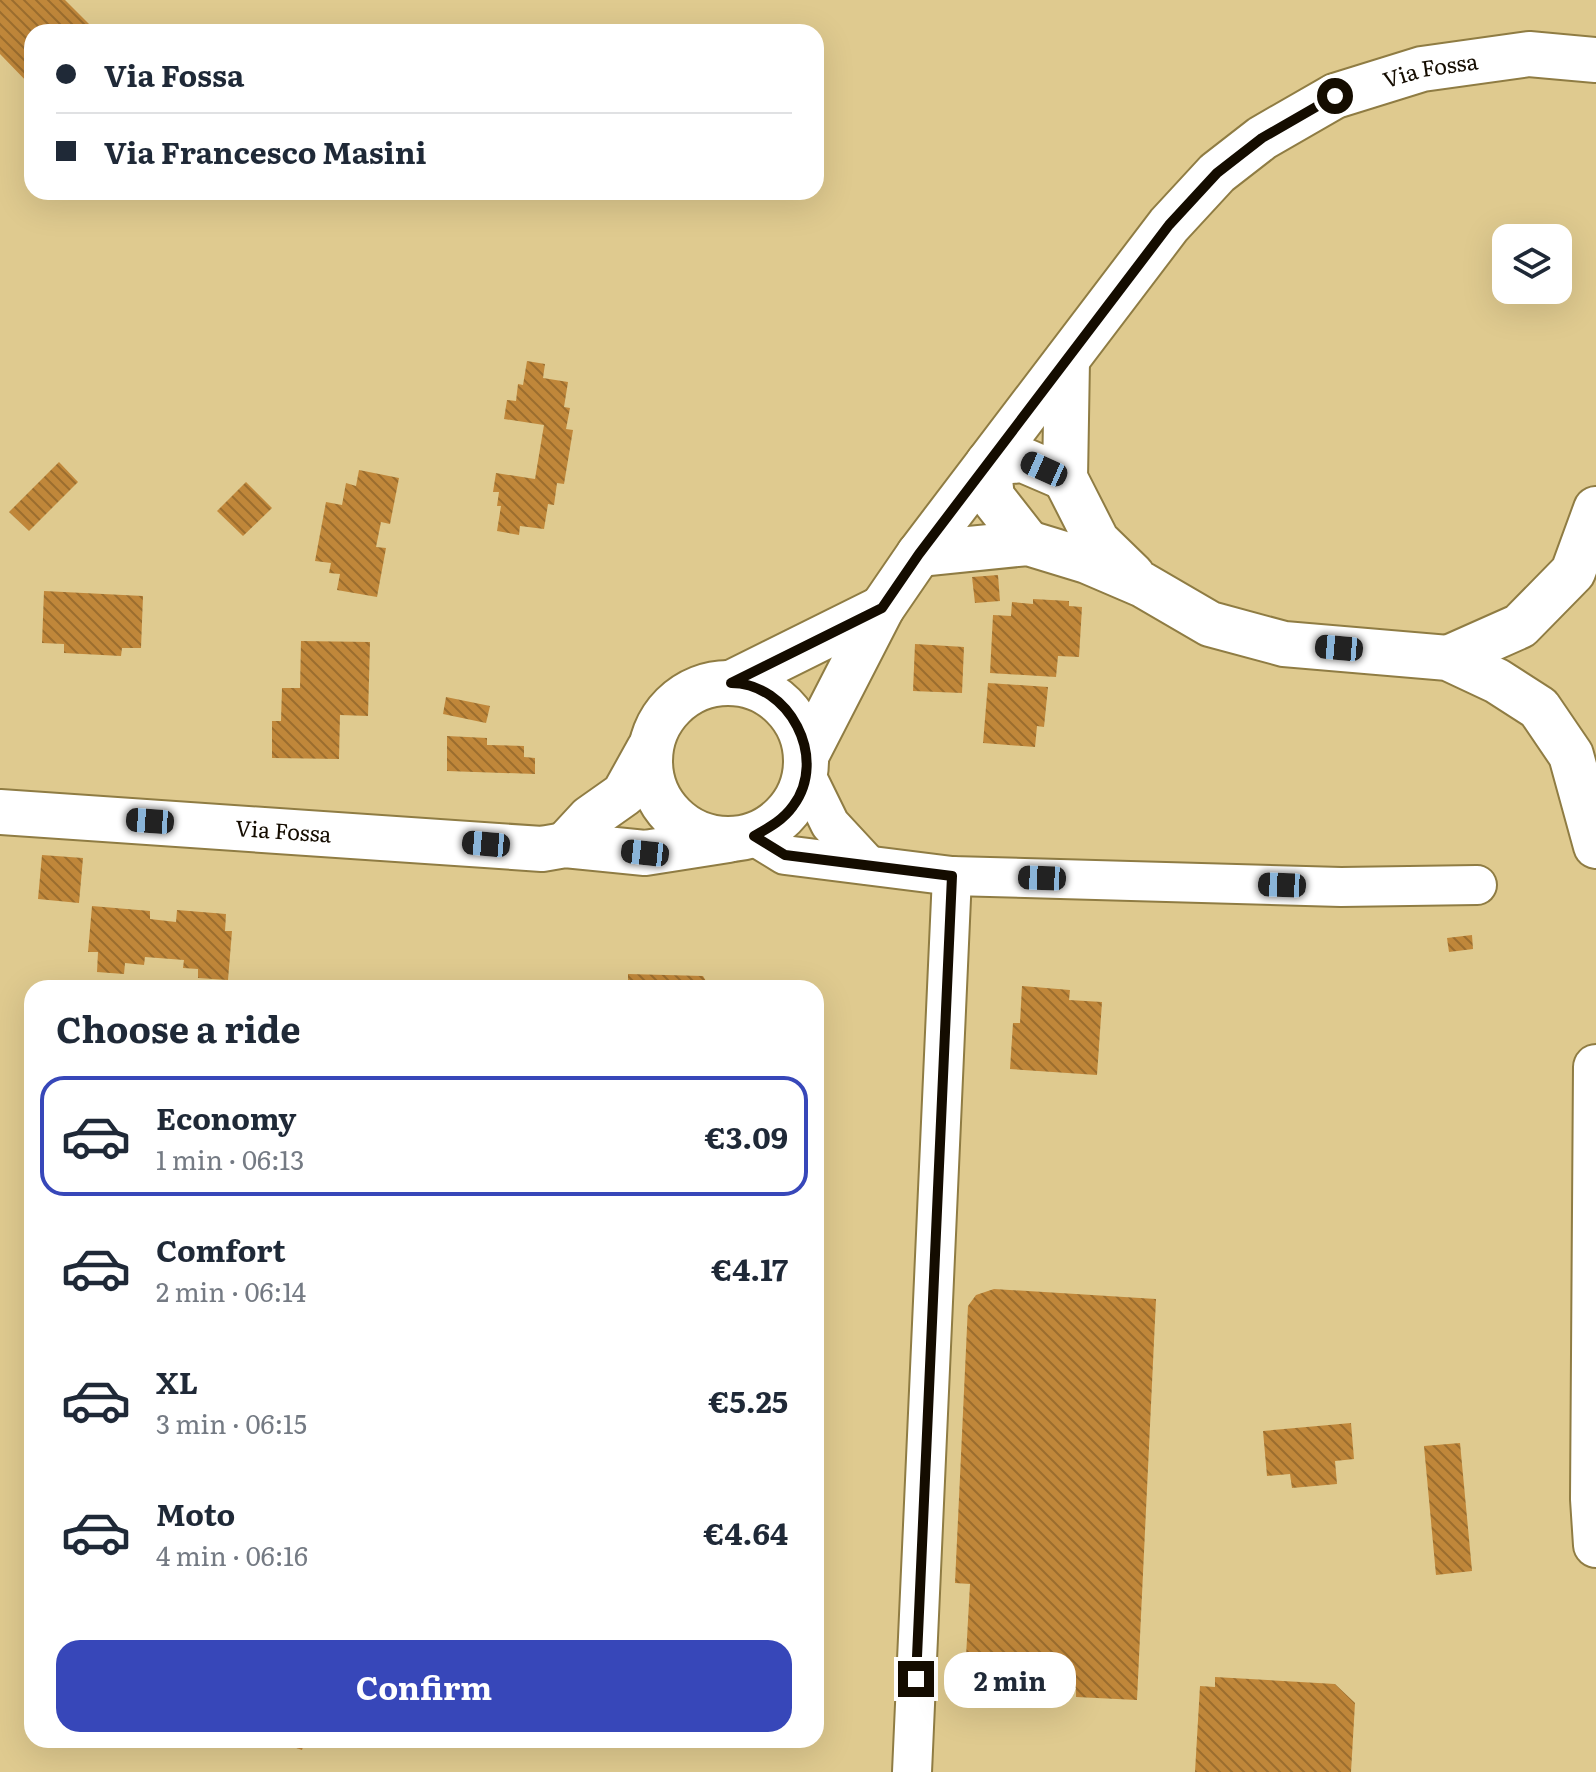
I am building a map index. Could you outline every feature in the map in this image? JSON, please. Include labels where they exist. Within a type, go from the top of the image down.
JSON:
[{"type":"main road","name":"Via Fossa","points":[[806,764],[882,608],[919,554],[1169,225],[1217,173],[1262,138],[1335,96],[1422,69],[1529,54],[1596,60]]},
{"type":"main road","points":[[1067,360],[1065,478],[1097,541],[1143,585]]},
{"type":"main road","points":[[1028,543],[992,497],[988,463],[1023,460],[1065,478]]},
{"type":"main road","points":[[1448,658],[1520,626],[1573,572],[1596,509]]},
{"type":"main road","points":[[919,554],[1028,543],[1087,561],[1143,585],[1210,624],[1284,644],[1448,658],[1497,681],[1539,708],[1571,755],[1596,846]]},
{"type":"main road","name":"Via Fossa","points":[[731,683],[882,608]]},
{"type":"main road","points":[[565,845],[590,818],[624,794],[666,711],[692,691],[714,683],[741,683],[762,690],[785,706],[804,738],[804,782],[795,804],[776,824],[741,838],[707,837],[682,826],[667,811],[653,781],[649,749]]},
{"type":"main road","name":"Via Fossa","points":[[0,812],[542,849],[565,845],[645,853],[741,838]]},
{"type":"main road","points":[[1596,1067],[1593,1499],[1596,1545]]},
{"type":"street","points":[[806,764],[830,824],[868,865]]},
{"type":"street","points":[[741,838],[785,855],[952,876],[1341,887],[1477,885]]},
{"type":"street","points":[[912,1772],[952,876]]},
{"type":"building","points":[[0,0],[65,0],[89,24],[24,24],[24,79],[0,54]]},
{"type":"building","points":[[527,361],[545,364],[543,378],[568,382],[564,407],[570,408],[566,429],[573,430],[564,484],[557,483],[554,505],[548,504],[544,529],[520,526],[519,535],[497,531],[501,506],[497,506],[499,492],[493,492],[496,473],[535,479],[544,425],[504,419],[507,400],[516,401],[518,384],[523,385]]},
{"type":"building","points":[[59,462],[78,482],[29,531],[9,512]]},
{"type":"building","points":[[359,470],[399,478],[390,524],[381,522],[376,547],[386,548],[377,597],[337,590],[340,574],[329,573],[331,563],[315,561],[326,502],[342,505],[346,483],[356,486]]},
{"type":"building","points":[[246,482],[272,508],[243,536],[217,511]]},
{"type":"building","points":[[998,575],[1000,601],[975,603],[972,577]]},
{"type":"building","points":[[44,591],[143,596],[141,648],[122,648],[121,656],[64,653],[64,644],[42,643]]},
{"type":"building","points":[[1033,599],[1069,601],[1069,606],[1082,607],[1079,657],[1058,656],[1056,677],[990,673],[993,615],[1011,616],[1012,602],[1033,604]]},
{"type":"building","points":[[301,641],[370,642],[368,716],[340,715],[339,759],[272,758],[272,721],[281,721],[282,688],[300,688]]},
{"type":"building","points":[[915,644],[964,647],[962,693],[913,691]]},
{"type":"building","points":[[988,683],[1048,687],[1044,727],[1037,726],[1035,747],[983,743]]},
{"type":"building","points":[[446,697],[490,706],[486,723],[443,714]]},
{"type":"building","points":[[447,736],[487,738],[487,745],[524,746],[524,757],[535,758],[535,774],[447,771]]},
{"type":"building","points":[[42,855],[83,858],[79,903],[38,899]]},
{"type":"building","points":[[92,906],[150,911],[150,919],[176,922],[177,910],[226,914],[225,931],[232,931],[228,980],[198,978],[198,969],[183,968],[184,960],[145,957],[144,965],[125,963],[124,974],[97,972],[98,952],[88,952]]},
{"type":"building","points":[[1472,935],[1473,949],[1449,952],[1447,938]]},
{"type":"building","points":[[628,974],[703,976],[705,980],[628,980]]},
{"type":"building","points":[[1022,986],[1070,990],[1069,1000],[1102,1002],[1097,1075],[1010,1069],[1013,1023],[1020,1023]]},
{"type":"building","points":[[994,1289],[1156,1299],[1137,1700],[1076,1697],[1076,1688],[1035,1686],[1034,1696],[964,1693],[970,1584],[955,1583],[968,1306],[976,1295]]},
{"type":"building","points":[[1351,1423],[1354,1459],[1335,1461],[1337,1484],[1292,1488],[1290,1474],[1267,1476],[1263,1431]]},
{"type":"building","points":[[1460,1443],[1472,1571],[1436,1575],[1424,1446]]},
{"type":"building","points":[[1215,1677],[1335,1684],[1355,1703],[1351,1772],[1195,1772],[1200,1686],[1215,1687]]},
{"type":"route","points":[[916,1679],[952,876],[785,855],[754,836],[776,824],[795,804],[804,782],[807,754],[804,738],[785,706],[762,690],[731,683],[882,608],[919,554],[1169,225],[1217,173],[1262,138],[1335,96]]}]
